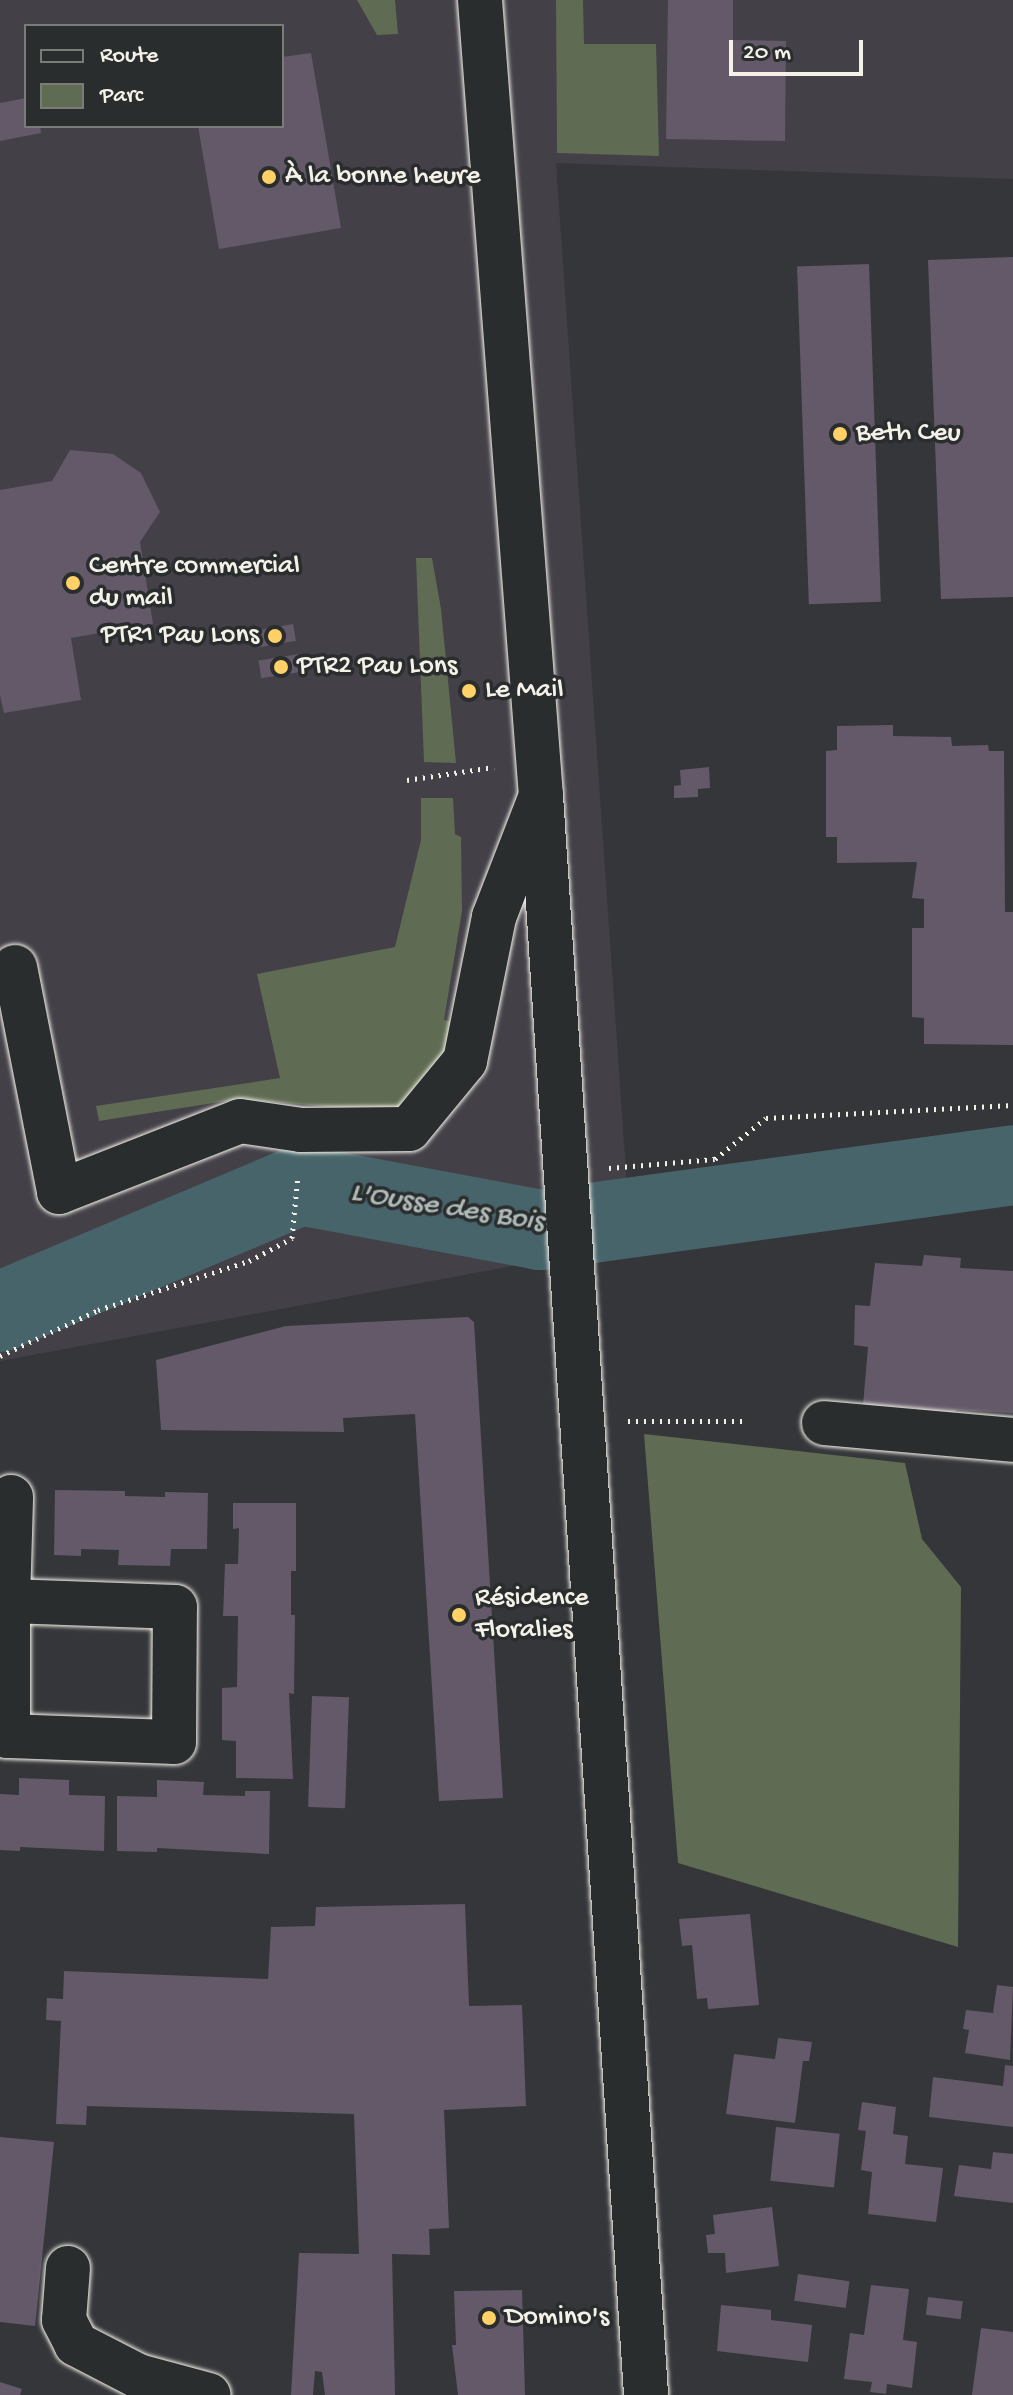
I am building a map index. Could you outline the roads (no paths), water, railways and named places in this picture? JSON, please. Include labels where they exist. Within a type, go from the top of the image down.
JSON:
[{"type":"main road","points":[[480,0],[540,778],[646,2395]]},
{"type":"main road","points":[[15,967],[59,1192],[240,1121],[301,1130],[409,1129],[465,1061],[494,917],[540,778]]},
{"type":"main road","points":[[824,1423],[1013,1440]]},
{"type":"main road","points":[[8,1601],[175,1607],[174,1742],[4,1735],[11,1497]]},
{"type":"main road","points":[[68,2268],[64,2320],[76,2344],[138,2376],[209,2395]]},
{"type":"waterway","name":"L'Ousse des Bois","points":[[0,1312],[300,1185],[540,1230],[1013,1165]]},
{"type":"place","name":"À la bonne heure","points":[[269,177]]},
{"type":"place","name":"Beth Ceu","points":[[840,434]]},
{"type":"place","name":"Centre commercial du mail","points":[[73,583]]},
{"type":"place","name":"PTR1 Pau Lons","points":[[275,636]]},
{"type":"place","name":"PTR2 Pau Lons","points":[[281,667]]},
{"type":"place","name":"Le Mail","points":[[469,691]]},
{"type":"place","name":"Résidence Floralies","points":[[459,1615]]},
{"type":"place","name":"Domino's","points":[[489,2318]]}]
